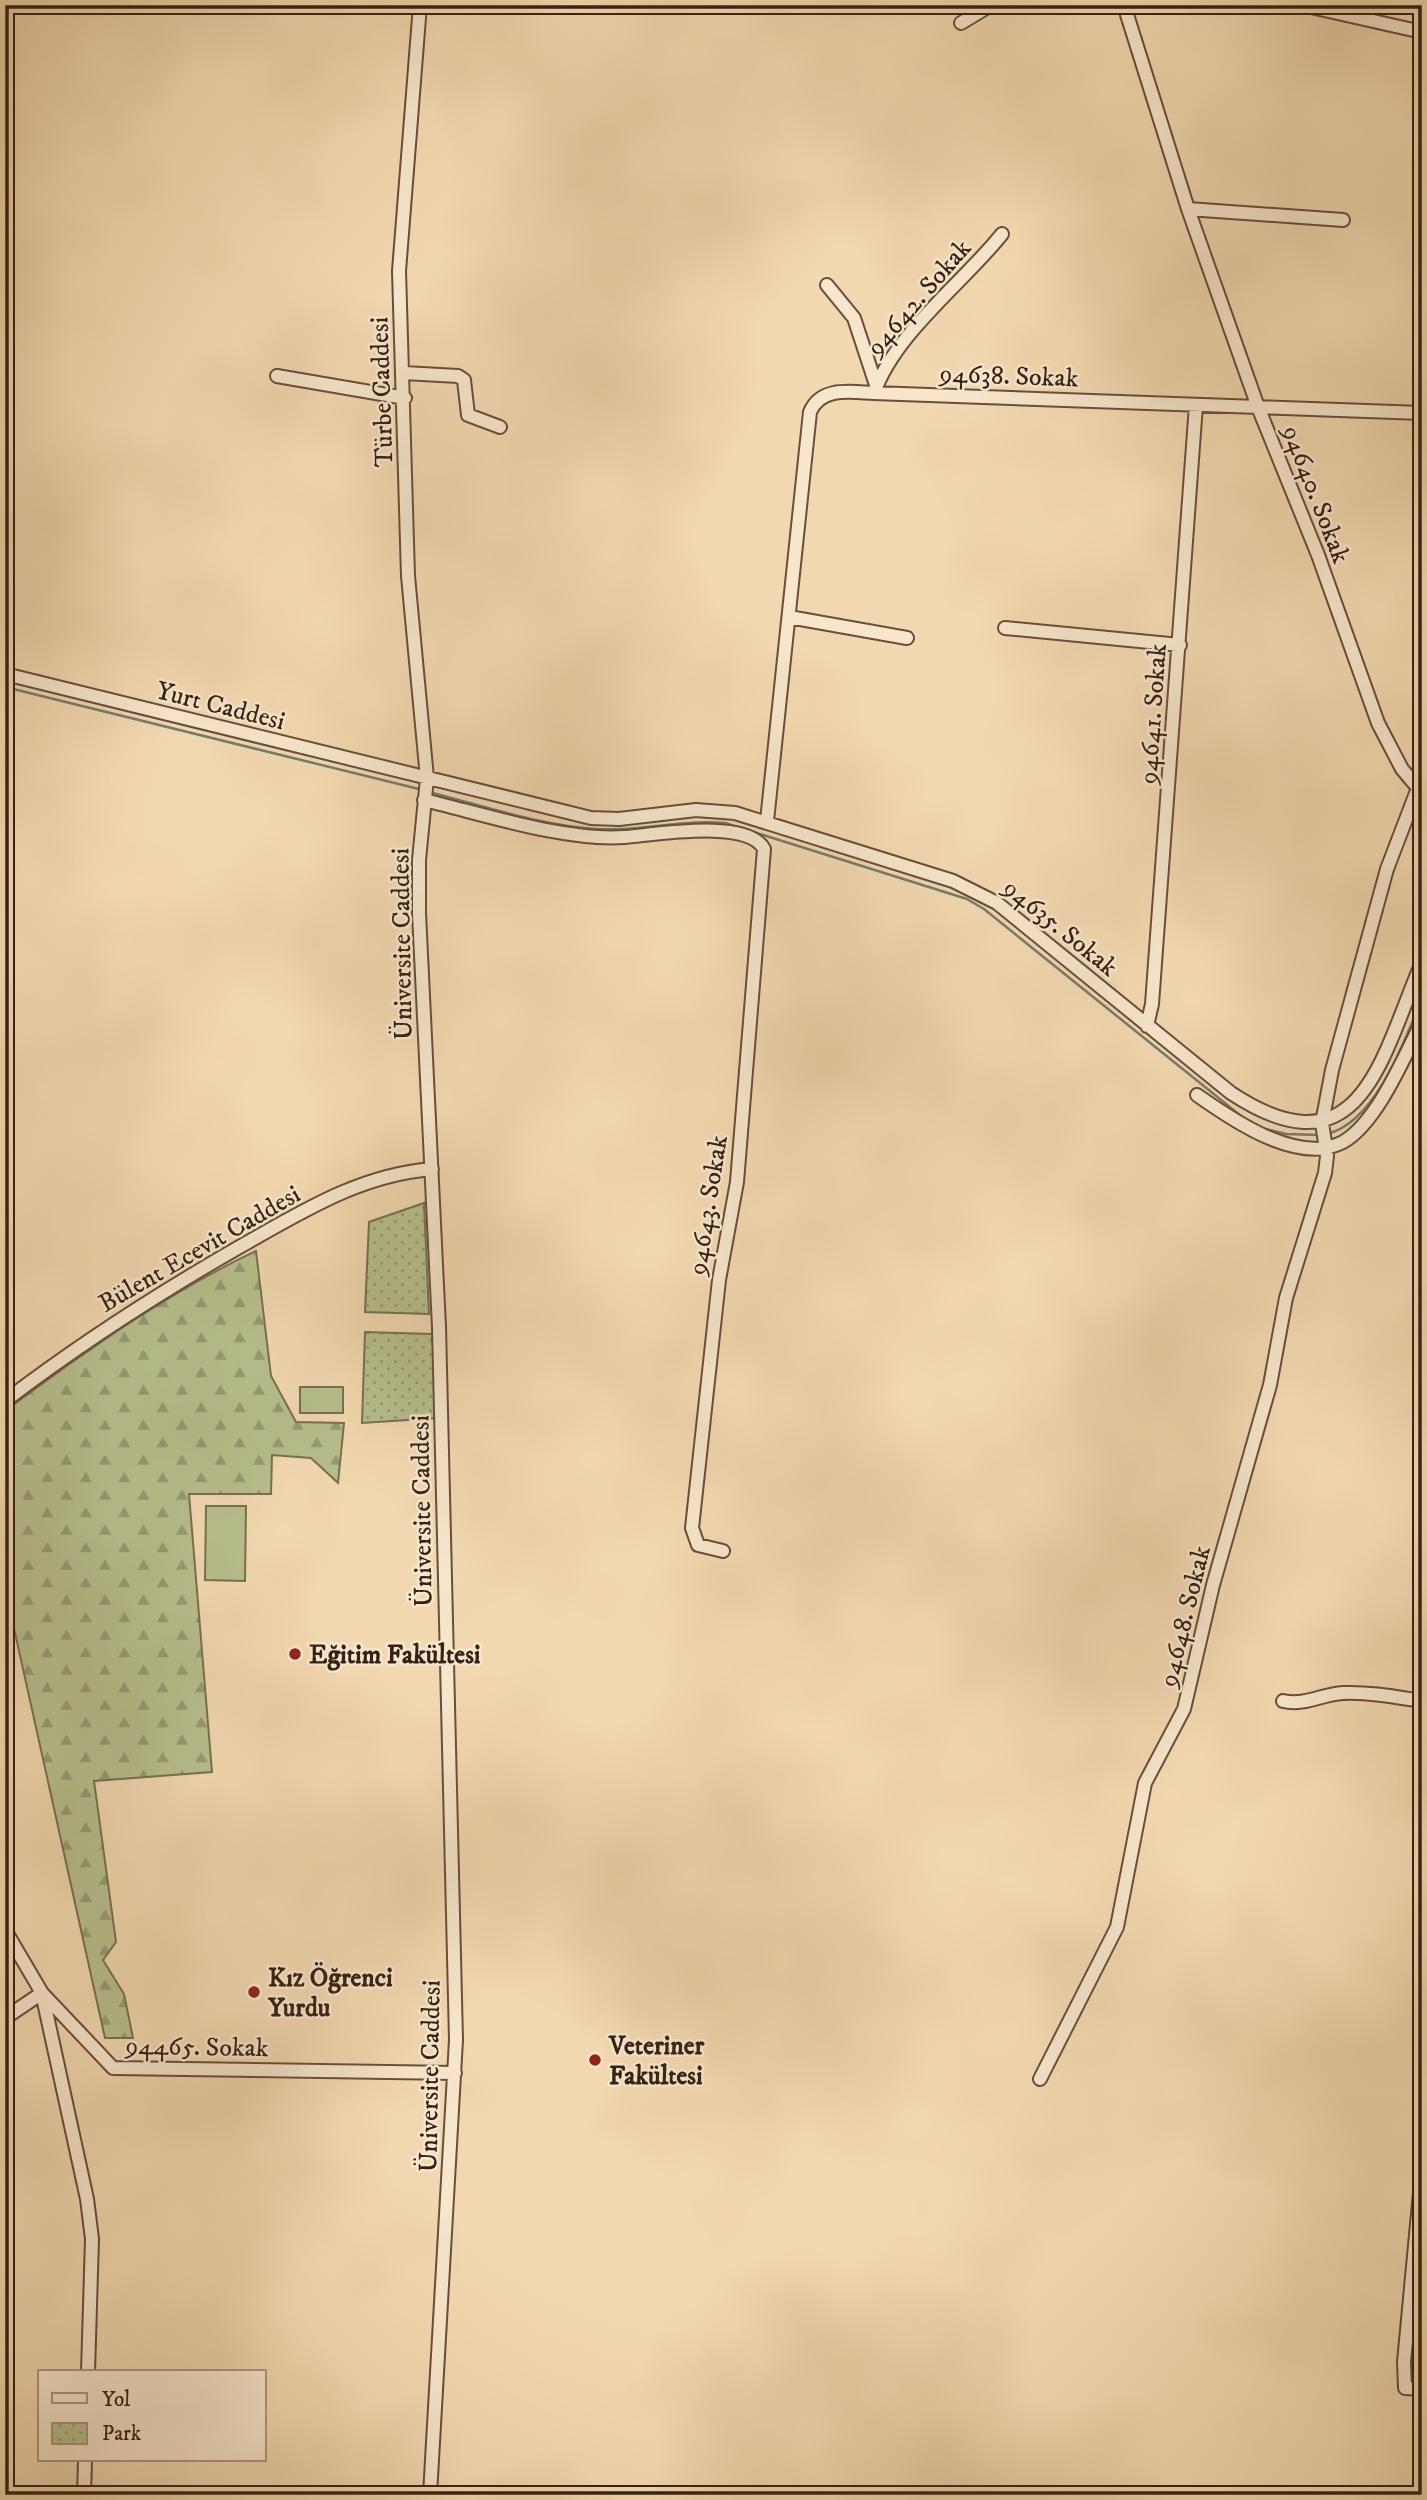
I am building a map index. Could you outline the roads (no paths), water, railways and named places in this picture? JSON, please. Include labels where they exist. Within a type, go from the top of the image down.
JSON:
[{"type":"street","name":"Türbe Caddesi","points":[[420,5],[400,253],[410,603],[427,778]]},
{"type":"street","points":[[961,23],[991,5]]},
{"type":"street","name":"94640. Sokak","points":[[1124,5],[1188,209],[1258,407],[1318,555],[1355,665],[1378,723],[1402,769],[1418,788],[1387,869],[1332,1070],[1322,1123]]},
{"type":"street","points":[[1302,5],[1422,32]]},
{"type":"street","points":[[1188,209],[1343,219]]},
{"type":"street","name":"94642. Sokak","points":[[875,389],[902,346],[1002,234]]},
{"type":"street","points":[[827,285],[854,318],[875,389]]},
{"type":"street","points":[[404,373],[458,376],[464,380],[468,415],[500,426]]},
{"type":"street","points":[[277,376],[405,398]]},
{"type":"street","name":"94638. Sokak","points":[[767,821],[810,412],[819,398],[828,394],[875,389],[1422,413]]},
{"type":"street","name":"94641. Sokak","points":[[1147,1026],[1152,1004],[1196,405]]},
{"type":"street","points":[[789,617],[907,638]]},
{"type":"street","points":[[1005,628],[1180,645]]},
{"type":"street","name":"Yurt Caddesi","points":[[5,674],[427,778]]},
{"type":"street","name":"Üniversite Caddesi","points":[[427,778],[419,913],[439,1327],[456,2073],[430,2495]]},
{"type":"street","name":"94635. Sokak","points":[[427,778],[590,818],[619,819],[696,810],[722,811],[767,821],[953,881],[984,894],[1147,1026],[1254,1108],[1282,1120],[1322,1123]]},
{"type":"street","name":"94643. Sokak","points":[[424,800],[595,837],[701,830],[737,834],[762,844],[763,864],[740,1150],[733,1208],[719,1280],[692,1528],[698,1545],[723,1551]]},
{"type":"street","points":[[1322,1123],[1350,1107],[1370,1080],[1422,962]]},
{"type":"street","points":[[1196,1095],[1231,1119],[1262,1135],[1299,1145],[1326,1147],[1344,1141],[1369,1116],[1422,1022]]},
{"type":"street","name":"94648. Sokak","points":[[1040,2079],[1108,1948],[1123,1911],[1145,1783],[1184,1709],[1213,1585],[1270,1385],[1286,1298],[1325,1173],[1326,1147],[1322,1123]]},
{"type":"street","name":"Bülent Ecevit Caddesi","points":[[5,1401],[105,1328],[265,1232],[365,1182],[389,1174],[432,1169]]},
{"type":"street","points":[[1283,1701],[1305,1702],[1340,1693],[1369,1693],[1422,1701]]},
{"type":"street","name":"94465. Sokak","points":[[5,1930],[42,1993],[113,2068],[456,2073]]},
{"type":"street","points":[[5,2018],[42,1993],[87,2199],[92,2239],[88,2370]]},
{"type":"street","points":[[1422,2172],[1404,2362],[1405,2388],[1422,2389]]},
{"type":"street","points":[[84,2495],[85,2462]]},
{"type":"waterway","points":[[5,687],[423,790]]},
{"type":"waterway","points":[[429,792],[513,815],[576,827],[629,829],[725,823],[967,899],[984,909],[1246,1120]]},
{"type":"waterway","points":[[1327,1134],[1360,1114],[1374,1097],[1397,1056],[1422,998]]},
{"type":"waterway","points":[[1261,1128],[1286,1134],[1320,1135]]},
{"type":"place","name":"Eğitim Fakültesi","points":[[295,1654]]},
{"type":"place","name":"Kız Öğrenci Yurdu","points":[[254,1992]]},
{"type":"place","name":"Veteriner Fakültesi","points":[[595,2060]]}]
